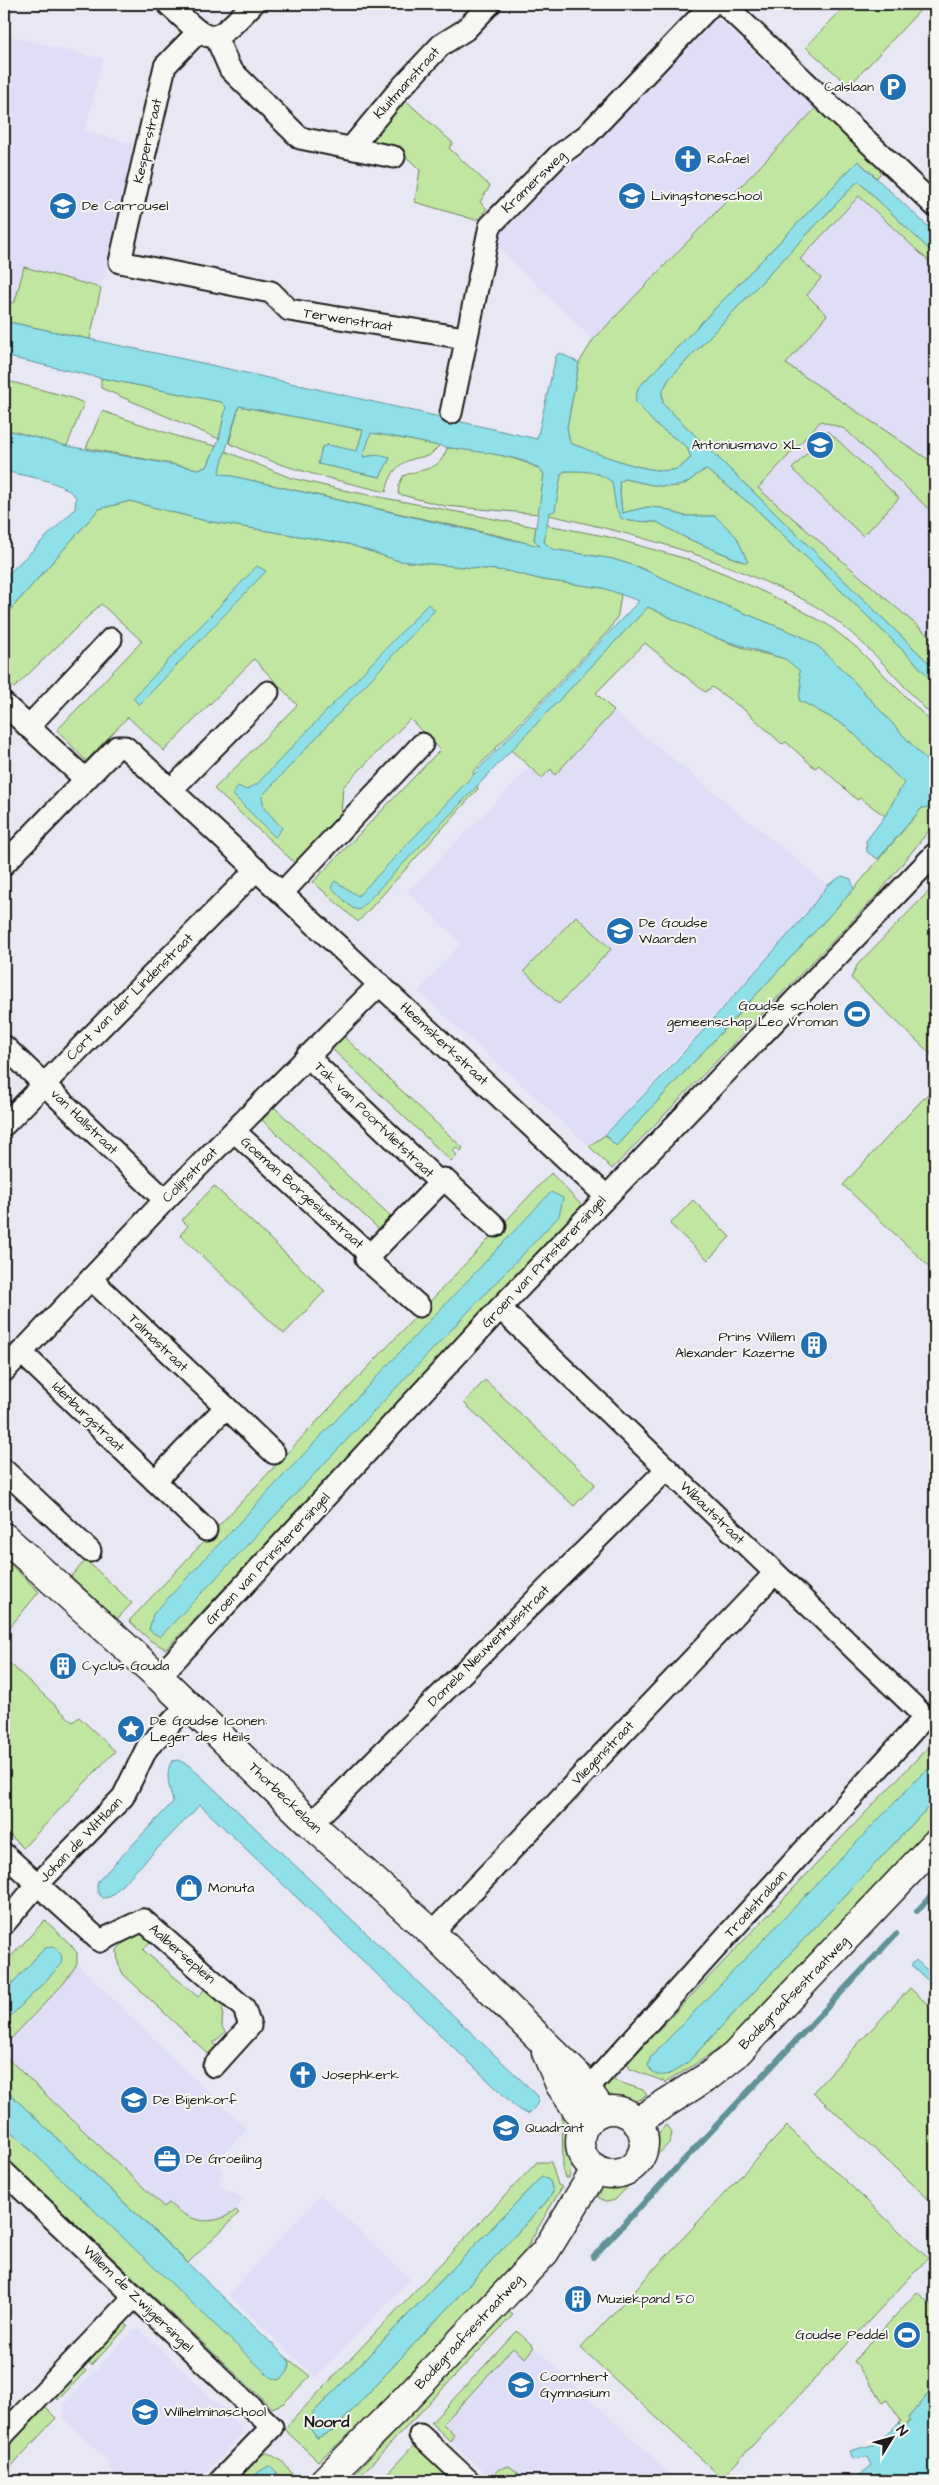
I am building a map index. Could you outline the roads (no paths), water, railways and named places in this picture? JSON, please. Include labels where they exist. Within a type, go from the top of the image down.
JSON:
[{"type":"main road","name":"Thorbeckelaan","points":[[4,1537],[188,1705],[311,1824],[432,1933],[576,2074],[586,2088],[594,2117]]},
{"type":"main road","name":"Bodegraafsestraatweg","points":[[636,2122],[710,2075],[735,2055],[935,1844]]},
{"type":"main road","name":"Thorbeckelaan","points":[[542,2042],[560,2085],[594,2117]]},
{"type":"main road","points":[[618,2111],[636,2122],[643,2140],[641,2154],[636,2162],[619,2172],[605,2172],[596,2169],[587,2162],[581,2151],[581,2134],[594,2117],[618,2111]]},
{"type":"main road","name":"Bodegraafsestraatweg","points":[[326,2481],[545,2252],[596,2169]]},
{"type":"street","points":[[168,4],[207,34],[230,69],[300,138],[394,157]]},
{"type":"street","points":[[207,34],[226,32],[253,4]]},
{"type":"street","name":"Kluitmanstraat","points":[[351,148],[399,90],[441,45],[465,30],[490,4]]},
{"type":"street","name":"Kramersweg","points":[[451,413],[465,338],[490,226],[558,156],[588,136],[712,4]]},
{"type":"street","points":[[724,4],[935,206]]},
{"type":"street","name":"Kesperstraat","points":[[120,262],[165,66],[207,34]]},
{"type":"street","name":"Terwenstraat","points":[[120,262],[271,292],[289,310],[465,338]]},
{"type":"street","points":[[28,727],[111,639]]},
{"type":"street","points":[[172,790],[268,692]]},
{"type":"street","points":[[4,704],[84,778]]},
{"type":"street","points":[[282,893],[422,744]]},
{"type":"street","name":"Heemskerkstraat","points":[[4,864],[84,778],[117,747],[125,747],[606,1196]]},
{"type":"street","name":"Groen van Prinsterersingel","points":[[158,1677],[500,1308],[935,854]]},
{"type":"street","name":"Cort van der Lindenstraat","points":[[4,1125],[257,869]]},
{"type":"street","name":"Colijnstraat","points":[[4,1371],[164,1200],[380,984]]},
{"type":"street","name":"van Hallstraat","points":[[4,1046],[164,1200]]},
{"type":"street","name":"Tak van Poortvlietstraat","points":[[307,1056],[440,1183]]},
{"type":"street","name":"Goeman Borgesiusstraat","points":[[234,1131],[370,1255]]},
{"type":"street","name":"Tak van Poortvlietstraat","points":[[402,1223],[444,1179],[495,1226]]},
{"type":"street","name":"Goeman Borgesiusstraat","points":[[402,1223],[366,1259],[419,1306]]},
{"type":"street","name":"Talmastraat","points":[[91,1279],[274,1453]]},
{"type":"street","name":"Wibautstraat","points":[[500,1308],[925,1717]]},
{"type":"street","name":"Idenburgstraat","points":[[21,1352],[206,1530]]},
{"type":"street","points":[[155,1481],[226,1407]]},
{"type":"street","name":"Domela Nieuwenhuisstraat","points":[[311,1824],[667,1469]]},
{"type":"street","points":[[4,1470],[90,1551]]},
{"type":"street","name":"Vliegenstraat","points":[[432,1933],[775,1573]]},
{"type":"street","name":"Johan de Wittlaan","points":[[4,1924],[37,1886],[124,1797],[147,1748],[188,1705]]},
{"type":"street","name":"Troelstralaan","points":[[586,2088],[595,2081],[925,1717]]},
{"type":"street","points":[[4,1854],[37,1886]]},
{"type":"street","name":"Aalberseplein","points":[[37,1886],[100,1941],[143,1920],[244,2008],[250,2026],[214,2066]]},
{"type":"street","name":"Willem de Zwijgersingel","points":[[4,2172],[272,2427],[220,2481]]},
{"type":"street","points":[[4,2434],[134,2296]]},
{"type":"street","points":[[420,2435],[469,2481]]},
{"type":"water","points":[[858,161],[935,233],[935,255],[858,181],[669,379],[662,392],[663,404],[935,669],[935,684],[914,661],[753,506],[707,470],[700,472],[684,484],[670,487],[625,479],[619,482],[622,513],[647,507],[662,508],[684,516],[715,516],[736,536],[748,562],[684,537],[657,522],[629,521],[621,518],[616,508],[612,482],[601,475],[583,471],[564,471],[561,475],[555,511],[549,513],[544,542],[552,549],[613,559],[638,567],[801,636],[819,647],[847,674],[935,770],[935,812],[929,807],[922,808],[878,859],[867,852],[866,841],[885,816],[904,783],[846,726],[799,700],[801,685],[799,670],[785,659],[710,636],[648,607],[359,910],[352,908],[331,887],[335,881],[358,896],[639,601],[603,588],[543,580],[508,571],[399,561],[348,544],[206,521],[130,501],[99,509],[4,617],[4,578],[75,509],[76,497],[52,482],[4,471],[4,429],[67,446],[198,469],[207,467],[219,439],[226,407],[221,402],[4,356],[4,321],[202,363],[537,439],[556,356],[560,353],[579,363],[567,427],[570,443],[624,463],[641,467],[656,470],[679,468],[691,458],[687,447],[655,424],[635,401],[638,388]],"holes":[[[239,406],[363,430],[357,451],[328,445],[322,447],[318,464],[380,477],[390,458],[378,455],[363,457],[371,433],[513,458],[536,467],[544,474],[534,540],[540,546],[219,473]]]},
{"type":"water","points":[[257,566],[266,571],[139,705],[133,698]]},
{"type":"water","points":[[428,604],[435,610],[262,796],[264,808],[282,828],[275,837],[233,795],[238,786],[246,790],[257,784]]},
{"type":"water","points":[[842,876],[851,879],[854,889],[616,1146],[605,1135],[667,1071],[803,918],[828,885]]},
{"type":"water","points":[[551,1192],[563,1198],[559,1216],[160,1637],[149,1630],[153,1614]]},
{"type":"water","points":[[178,1760],[190,1766],[538,2096],[537,2104],[528,2114],[519,2110],[200,1805],[110,1897],[103,1898],[98,1893],[98,1881],[173,1802],[168,1781],[168,1771],[172,1761]]},
{"type":"water","points":[[933,1769],[935,1771],[935,1800],[687,2063],[666,2075],[657,2074],[652,2071],[648,2066],[650,2058],[921,1775],[927,1770]]},
{"type":"water","points":[[55,1947],[62,1956],[61,1965],[4,2023],[4,1992],[45,1948]]},
{"type":"water","points":[[916,1960],[935,1977],[935,1987],[911,1965]]},
{"type":"water","points":[[4,2088],[286,2357],[290,2363],[288,2372],[284,2376],[277,2380],[270,2377],[4,2125]]},
{"type":"water","points":[[542,2176],[550,2181],[553,2192],[547,2201],[333,2431],[317,2438],[307,2424],[314,2412]]},
{"type":"water","points":[[935,2386],[935,2481],[896,2481],[894,2476],[877,2474],[869,2481],[853,2481],[872,2465],[868,2457],[853,2459],[850,2451],[876,2444],[899,2423],[903,2427],[910,2421],[908,2418]]},
{"type":"water","points":[[269,2466],[277,2473],[281,2481],[249,2481],[260,2471]]},
{"type":"waterway","points":[[917,1911],[935,1892]]},
{"type":"waterway","points":[[593,2257],[896,1934]]},
{"type":"place","name":"Calslaan","points":[[893,87]]},
{"type":"place","name":"Rafael","points":[[688,159]]},
{"type":"place","name":"Livingstoneschool","points":[[632,196]]},
{"type":"place","name":"De Carrousel","points":[[63,206]]},
{"type":"place","name":"Antoniusmavo XL","points":[[820,445]]},
{"type":"place","name":"De Goudse Waarden","points":[[620,931]]},
{"type":"place","name":"Goudse scholen gemeenschap Leo Vroman","points":[[857,1014]]},
{"type":"place","name":"Prins Willem Alexander Kazerne","points":[[814,1345]]},
{"type":"place","name":"Cyclus Gouda","points":[[63,1666]]},
{"type":"place","name":"De Goudse Iconen: Leger des Heils","points":[[131,1729]]},
{"type":"place","name":"Monuta","points":[[189,1888]]},
{"type":"place","name":"Josephkerk","points":[[303,2075]]},
{"type":"place","name":"De Bijenkorf","points":[[134,2100]]},
{"type":"place","name":"Quadrant","points":[[506,2128]]},
{"type":"place","name":"De Groeiling","points":[[167,2159]]},
{"type":"place","name":"Muziekpand 50","points":[[578,2299]]},
{"type":"place","name":"Goudse Peddel","points":[[907,2335]]},
{"type":"place","name":"Coornhert Gymnasium","points":[[521,2385]]},
{"type":"place","name":"Wilhelminaschool","points":[[145,2412]]},
{"type":"district","name":"Noord","points":[[327,2422]]}]
